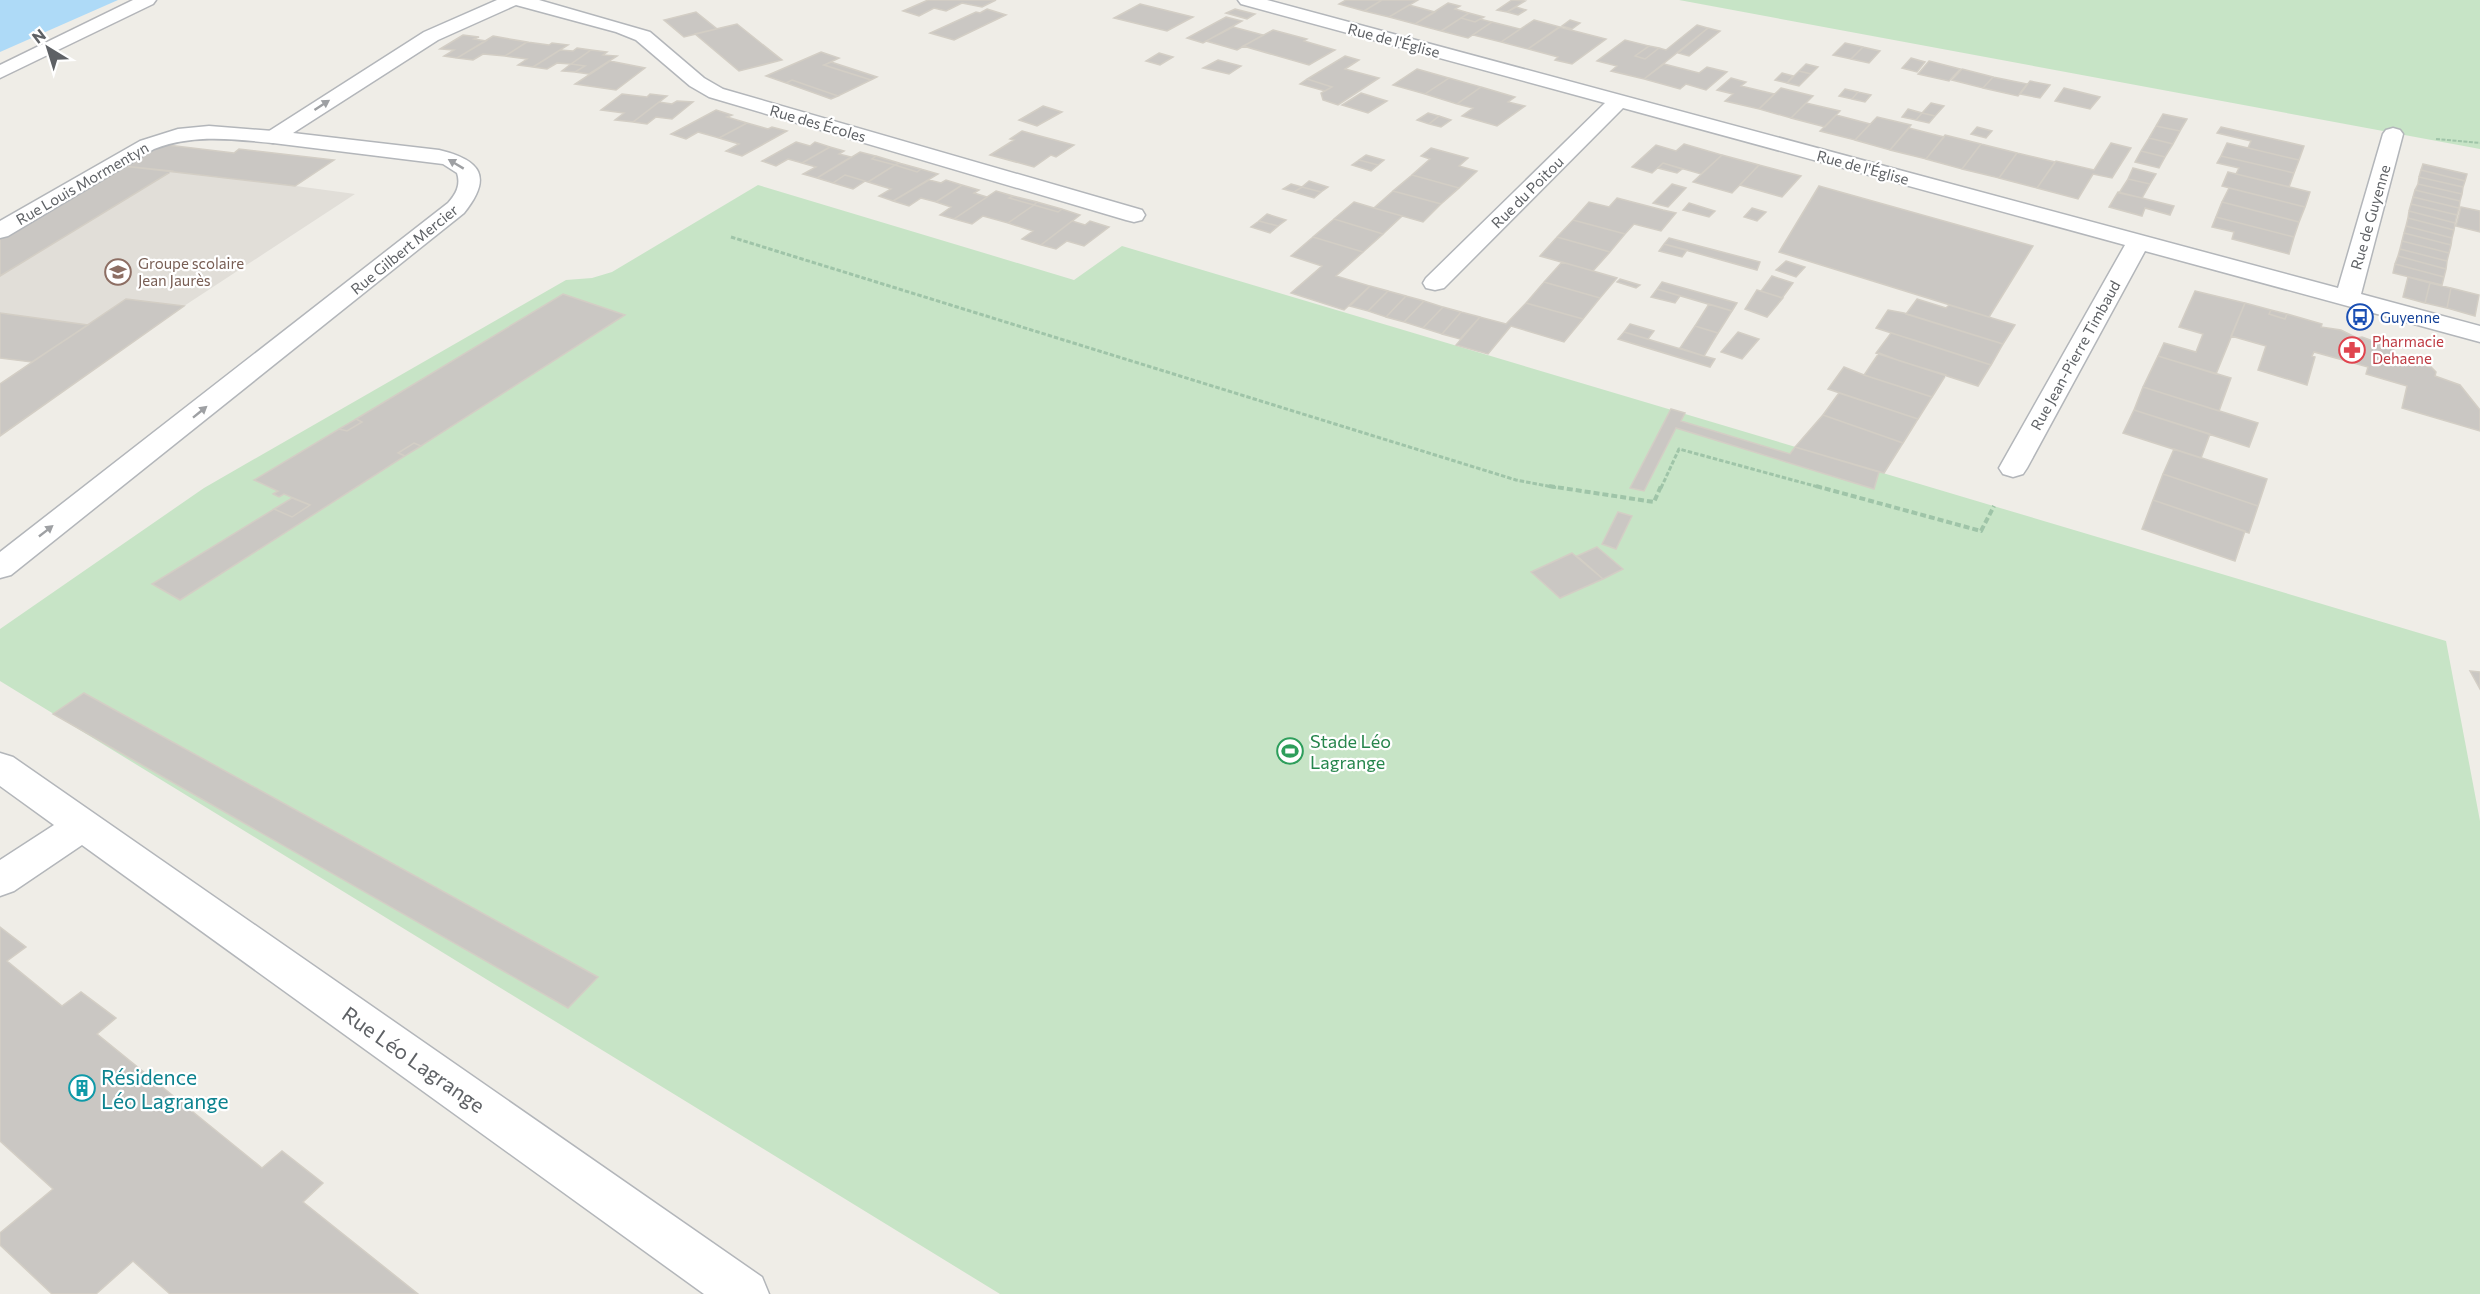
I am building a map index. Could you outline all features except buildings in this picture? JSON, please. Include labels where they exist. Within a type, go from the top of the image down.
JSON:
[{"type":"street","points":[[0,72],[147,0]]},
{"type":"street","points":[[273,137],[431,36],[512,0]]},
{"type":"street","name":"Rue des Écoles","points":[[519,0],[622,28],[643,36],[697,82],[716,93],[1134,215]]},
{"type":"street","name":"Rue de l'Église","points":[[1247,0],[2480,334]]},
{"type":"street","name":"Rue du Poitou","points":[[1435,283],[1619,101]]},
{"type":"street","name":"Rue Louis Mormentyn","points":[[0,231],[147,145],[163,138],[205,131],[273,137]]},
{"type":"street","name":"Rue de Guyenne","points":[[2346,299],[2393,134]]},
{"type":"street","name":"Rue Gilbert Mercier","points":[[0,568],[456,208],[471,189],[472,181],[464,167],[439,156],[273,137]]},
{"type":"street","name":"Rue Jean-Pierre Timbaud","points":[[2013,468],[2138,242]]},
{"type":"street","name":"Rue Léo Lagrange","points":[[0,767],[746,1294]]},
{"type":"street","points":[[0,880],[82,825]]},
{"type":"path","points":[[731,237],[1482,469],[1553,488],[1654,502],[1679,449],[1981,531],[2013,468]]},
{"type":"shaded area","name":"Groupe scolaire Jean Jaurès","points":[[239,149],[334,160],[296,186],[355,194],[184,306],[0,436],[0,384],[31,362],[0,358],[0,238],[123,166],[234,153]]},
{"type":"green space","points":[[1679,0],[2480,0],[2480,149]]},
{"type":"green space","name":"Stade Léo Lagrange","points":[[758,185],[1074,280],[1122,246],[2446,641],[2480,821],[2480,1294],[1000,1294],[0,681],[0,629],[204,488],[566,280],[592,278],[612,272]]},
{"type":"water","points":[[0,0],[118,0],[0,52]]},
{"type":"place","name":"Groupe scolaire Jean Jaurès","points":[[118,272]]},
{"type":"place","name":"Guyenne","points":[[2360,317]]},
{"type":"place","name":"Pharmacie Dehaene","points":[[2352,350]]},
{"type":"place","name":"Stade Léo Lagrange","points":[[1290,751]]},
{"type":"place","name":"Résidence Léo Lagrange","points":[[82,1088]]}]
